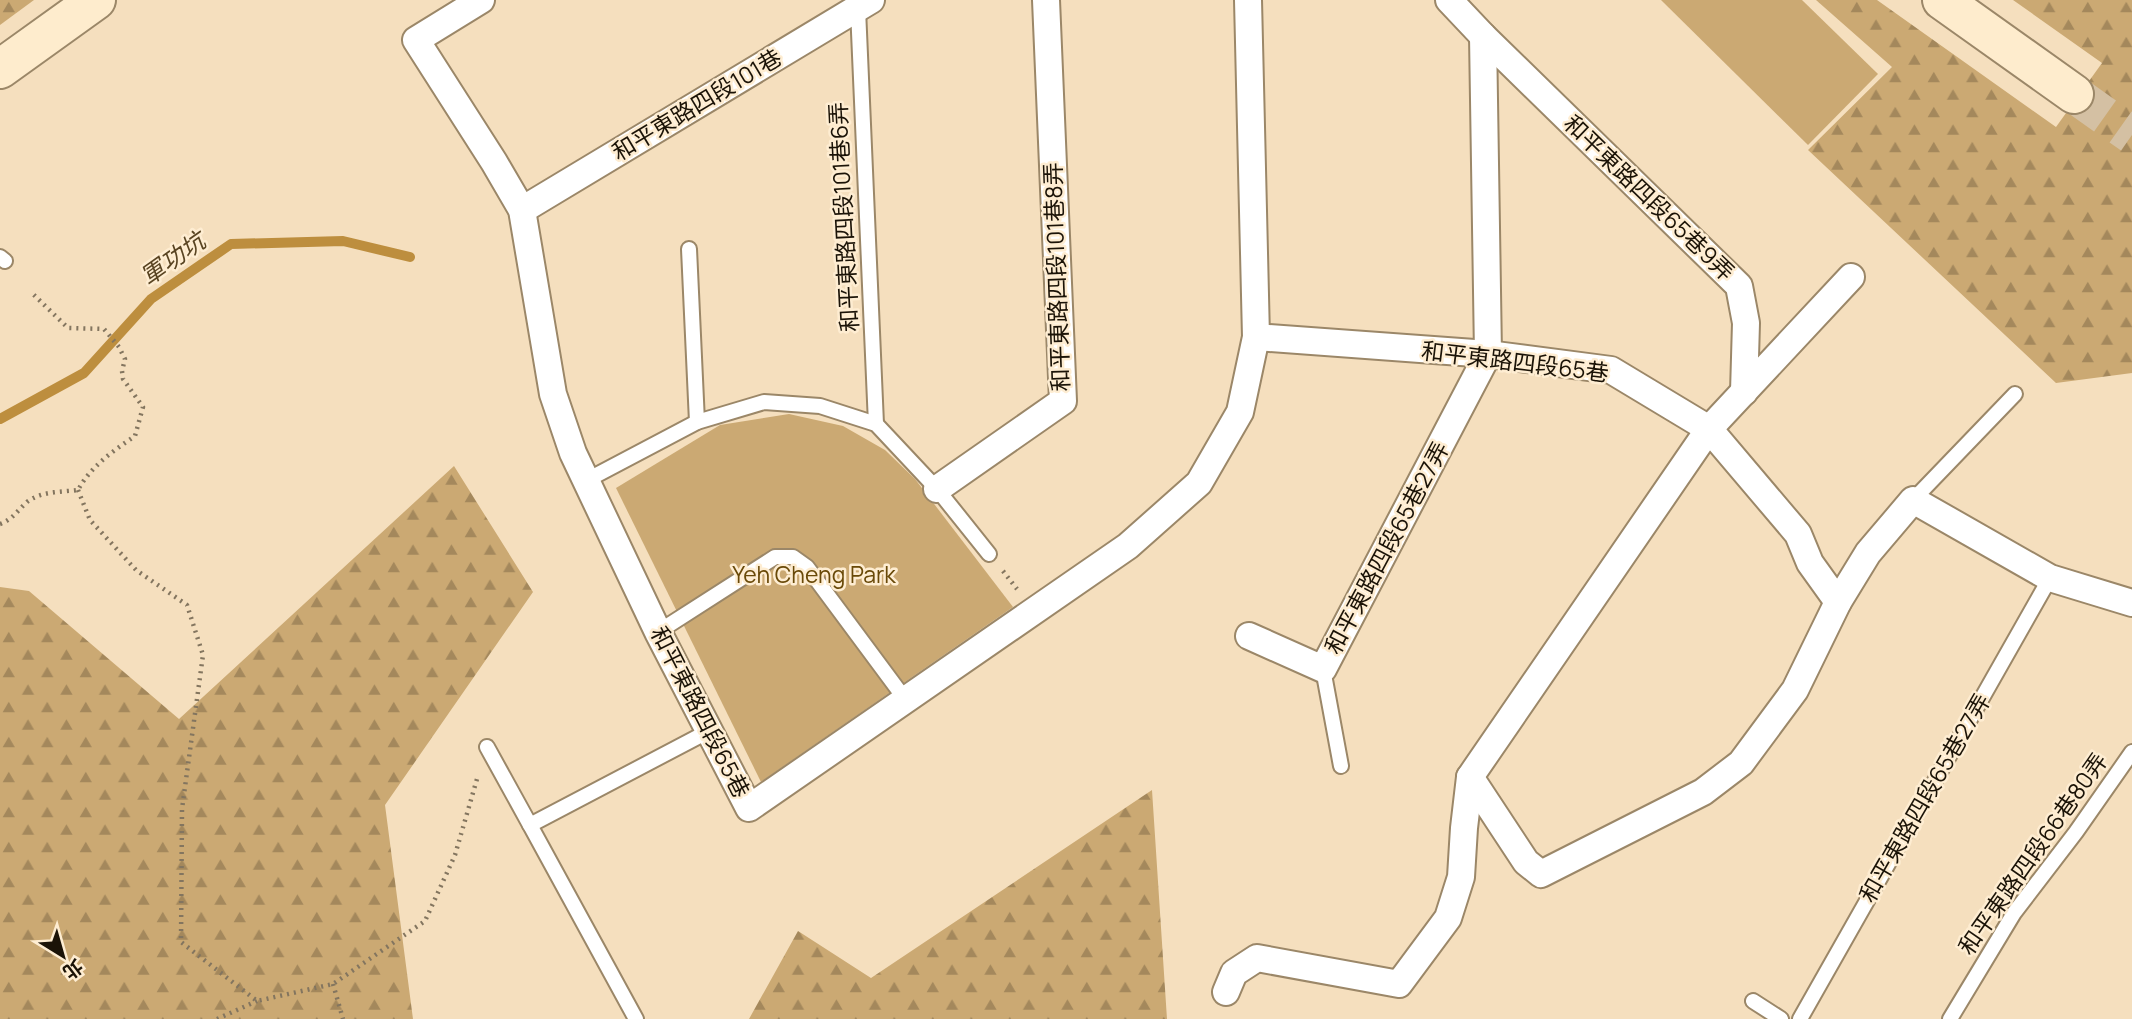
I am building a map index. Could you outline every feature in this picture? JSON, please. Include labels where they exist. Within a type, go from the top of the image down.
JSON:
[{"type":"main road","points":[[0,69],[96,0]]},
{"type":"main road","points":[[1942,0],[2074,94]]},
{"type":"street","name":"和平東路四段65巷","points":[[481,0],[416,40],[522,210],[553,394],[573,453],[658,632],[749,808],[1128,546],[1199,483],[1240,412],[1256,337],[1248,0]]},
{"type":"street","name":"和平東路四段101巷8弄","points":[[937,489],[1063,401],[1046,0]]},
{"type":"street","name":"和平東路四段65巷9弄","points":[[1450,0],[1483,36],[1739,286],[1746,323],[1744,392]]},
{"type":"street","name":"和平東路四段101巷","points":[[522,210],[864,4]]},
{"type":"street","points":[[1483,36],[1488,354]]},
{"type":"street","points":[[1226,992],[1234,973],[1258,958],[1399,984],[1448,918],[1461,877],[1470,777],[1709,429],[1851,277]]},
{"type":"street","name":"和平東路四段65巷","points":[[1256,337],[1488,354],[1611,370],[1709,429],[1798,534],[1810,563],[1838,602]]},
{"type":"street","name":"和平東路四段65巷27弄","points":[[1250,636],[1324,669],[1488,354]]},
{"type":"street","points":[[1470,777],[1526,862],[1541,874],[1703,792],[1741,763],[1795,690],[1838,602],[1868,553],[1913,500],[2050,578],[2132,603]]},
{"type":"lane","name":"和平東路四段101巷6弄","points":[[864,4],[876,424]]},
{"type":"lane","points":[[689,249],[697,422]]},
{"type":"lane","points":[[1913,500],[2015,394]]},
{"type":"lane","points":[[587,480],[697,422],[764,402],[820,406],[876,424],[937,489],[989,554]]},
{"type":"lane","points":[[658,632],[775,557],[793,557],[807,567],[905,699]]},
{"type":"lane","name":"和平東路四段65巷27弄","points":[[1800,1019],[2050,578]]},
{"type":"lane","points":[[1324,669],[1341,766]]},
{"type":"lane","points":[[530,825],[709,731]]},
{"type":"lane","points":[[487,747],[636,1019]]},
{"type":"lane","name":"和平東路四段66巷80弄","points":[[1950,1019],[2014,913],[2076,832],[2132,752]]},
{"type":"lane","points":[[1753,1001],[1781,1019]]},
{"type":"path","points":[[33,294],[68,328],[104,329],[125,359],[123,379],[143,408],[135,436],[111,452],[86,475],[78,490],[90,520],[136,570],[187,605],[204,655],[182,809],[181,942],[257,1001]]},
{"type":"path","points":[[0,524],[9,521],[39,495],[78,490]]},
{"type":"path","points":[[989,554],[1018,590]]},
{"type":"path","points":[[217,1019],[257,1001],[333,984],[425,921],[455,855],[487,747]]},
{"type":"path","points":[[333,984],[343,1019]]},
{"type":"green space","points":[[0,0],[34,0],[0,25]]},
{"type":"green space","points":[[1661,0],[1802,0],[1878,74],[1808,145]]},
{"type":"green space","points":[[1816,0],[1877,0],[2056,127],[2102,63],[2013,0],[2132,0],[2132,373],[2056,383],[1808,150],[1892,67]]},
{"type":"green space","name":"Yeh Cheng Park","points":[[789,414],[843,426],[885,450],[915,479],[1013,607],[761,782],[616,488],[720,425]]},
{"type":"green space","points":[[454,466],[533,592],[385,805],[413,1019],[0,1019],[0,587],[29,591],[179,719]]},
{"type":"green space","points":[[1152,790],[1167,1019],[749,1019],[798,931],[871,978]]},
{"type":"waterway","name":"軍功坑","points":[[0,419],[84,373],[151,299],[231,244],[343,241],[410,257]]},
{"type":"tunnel","points":[[2074,94],[2132,135]]}]
